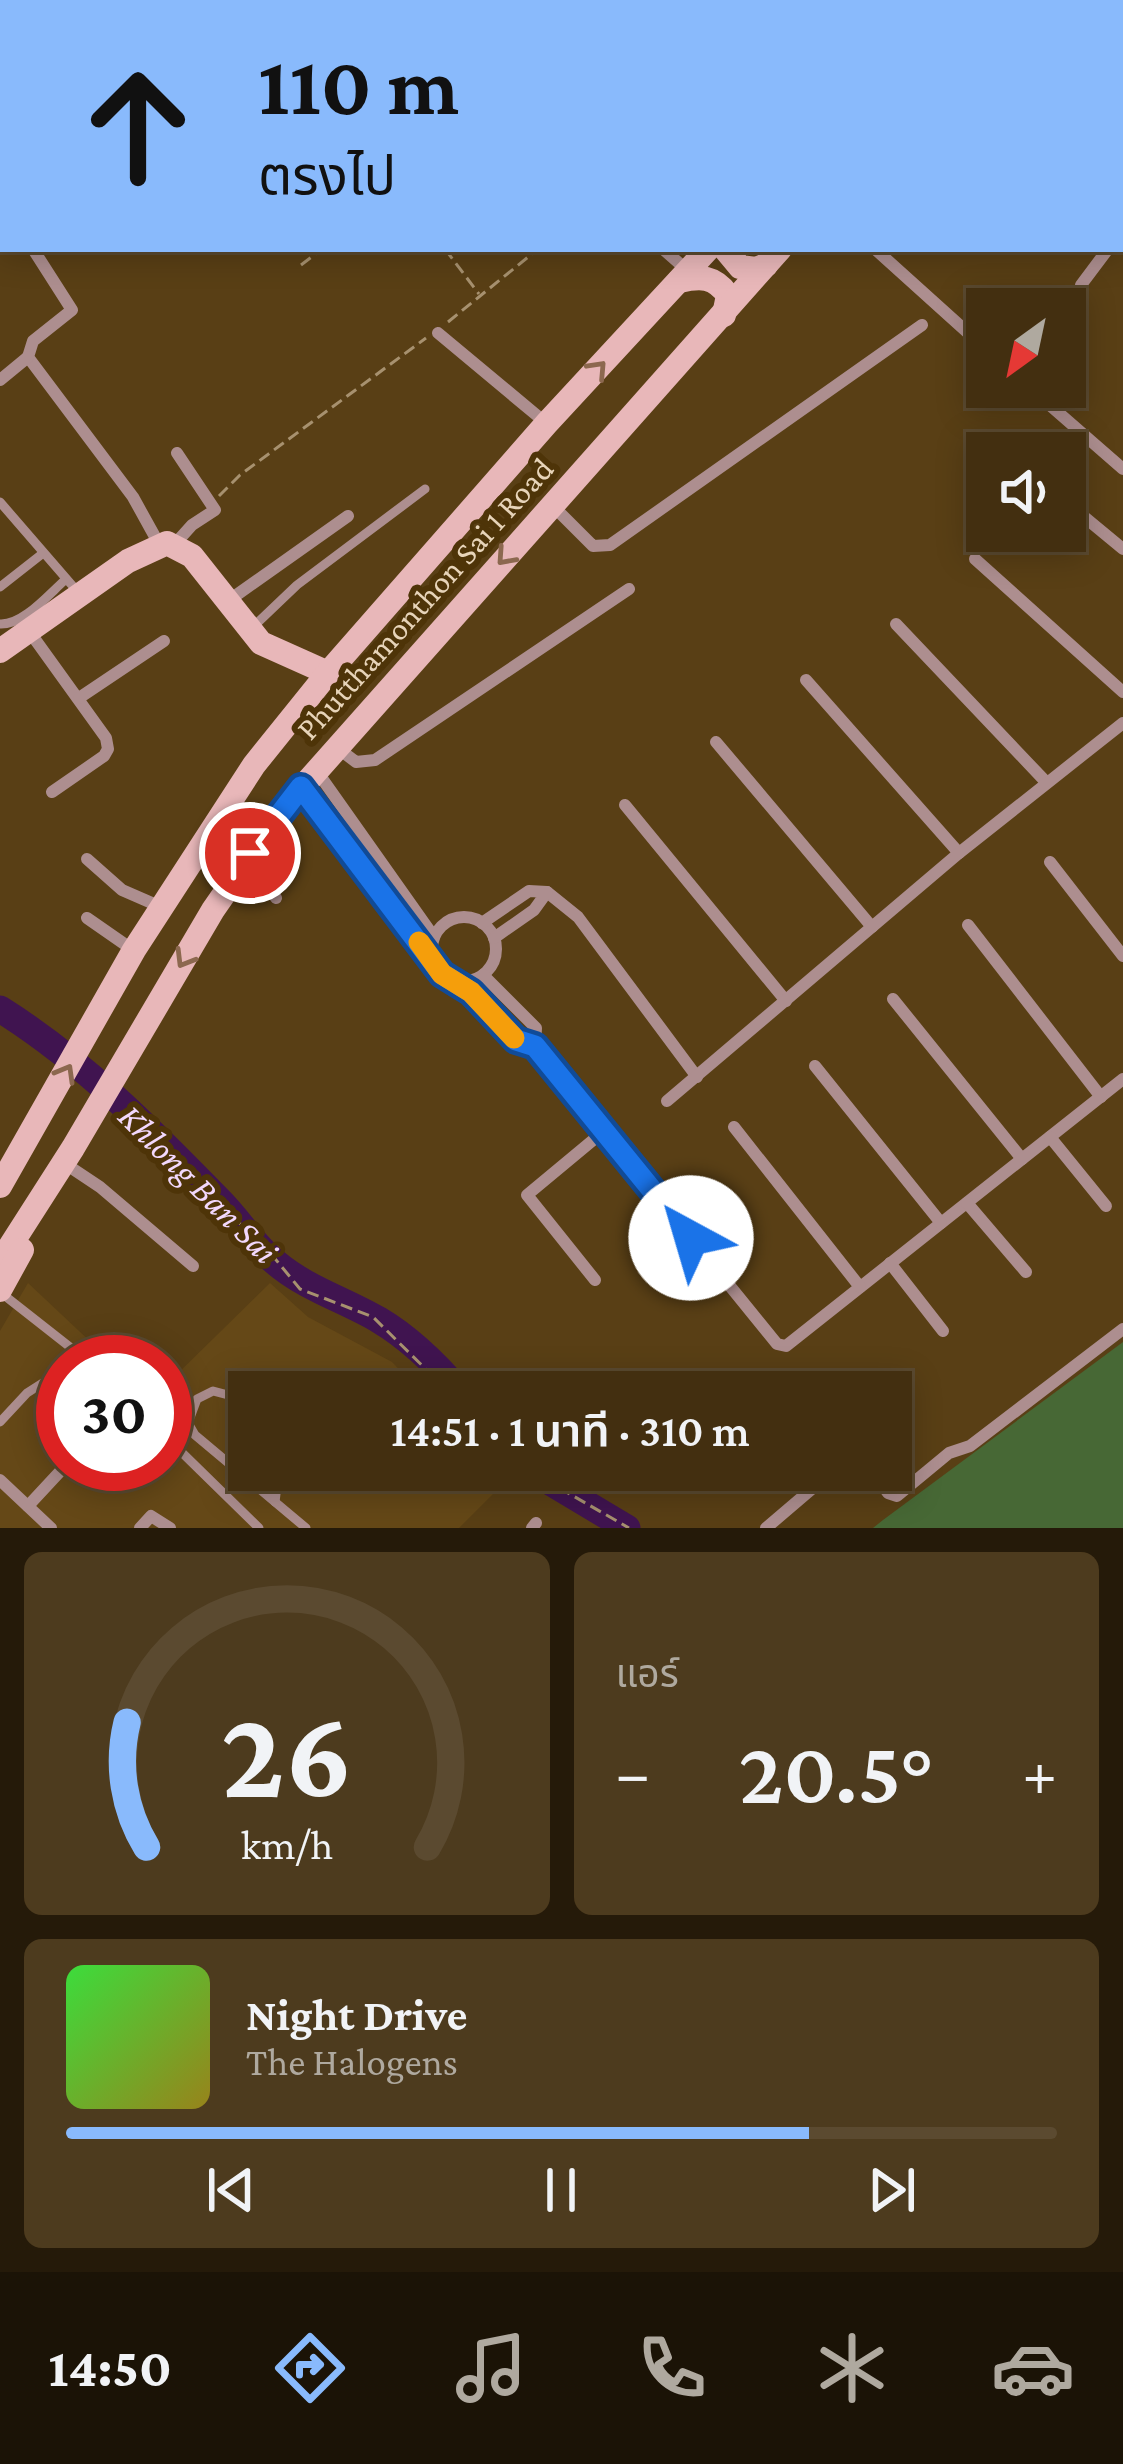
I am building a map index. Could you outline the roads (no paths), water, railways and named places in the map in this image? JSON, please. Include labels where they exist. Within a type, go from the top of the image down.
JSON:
[{"type":"main road","name":"Phutthamonthon Sai 1 Road","points":[[0,1186],[134,950],[254,765],[328,673],[547,423],[705,252]]},
{"type":"main road","points":[[728,252],[740,267],[773,257]]},
{"type":"main road","name":"Phutthamonthon Sai 1 Road","points":[[0,1262],[250,853],[335,746],[773,257]]},
{"type":"main road","points":[[683,276],[716,281],[728,295],[724,315]]},
{"type":"main road","points":[[0,651],[29,631],[73,588],[167,544],[192,556],[249,631],[271,649],[328,673]]},
{"type":"main road","points":[[0,1169],[20,1149]]},
{"type":"main road","points":[[0,1291],[64,1163]]},
{"type":"street","points":[[0,380],[28,357],[33,341],[72,310],[35,252]]},
{"type":"street","points":[[666,252],[683,276]]},
{"type":"street","points":[[878,252],[966,331]]},
{"type":"street","points":[[1081,285],[1106,252]]},
{"type":"street","points":[[552,506],[593,546],[610,545],[922,325]]},
{"type":"street","points":[[438,333],[547,423]]},
{"type":"street","points":[[28,357],[167,544],[215,510],[177,453]]},
{"type":"street","points":[[1053,408],[1123,469]]},
{"type":"street","points":[[227,602],[348,515]]},
{"type":"street","points":[[1086,519],[1123,550]]},
{"type":"street","points":[[975,559],[1123,692]]},
{"type":"street","points":[[335,746],[356,762],[375,760],[629,589]]},
{"type":"street","points":[[896,624],[1046,782]]},
{"type":"street","points":[[29,631],[79,698],[108,748],[104,756],[52,793]]},
{"type":"street","points":[[79,698],[164,641]]},
{"type":"street","points":[[806,680],[958,853]]},
{"type":"street","points":[[667,1101],[958,853],[1123,723]]},
{"type":"street","points":[[716,742],[872,927]]},
{"type":"street","points":[[308,778],[434,937]]},
{"type":"street","points":[[308,778],[442,974],[458,981],[516,1040],[535,1046],[777,1344],[786,1346],[1123,1078]]},
{"type":"street","points":[[625,805],[786,1000]]},
{"type":"street","points":[[250,853],[276,898]]},
{"type":"street","points":[[87,860],[122,890],[162,907]]},
{"type":"street","points":[[1050,862],[1123,956]]},
{"type":"street","points":[[482,923],[529,891],[547,892],[578,917],[697,1077]]},
{"type":"street","points":[[494,938],[534,910],[547,892]]},
{"type":"street","points":[[86,918],[134,950]]},
{"type":"street","points":[[433,960],[434,937],[440,928],[458,918],[482,923],[494,938],[494,958],[483,976],[458,981]]},
{"type":"street","points":[[968,925],[1100,1096]]},
{"type":"street","points":[[483,976],[536,1028],[535,1046]]},
{"type":"street","points":[[893,999],[1022,1159]]},
{"type":"street","points":[[815,1066],[941,1223]]},
{"type":"street","points":[[734,1127],[860,1287]]},
{"type":"street","points":[[595,1280],[527,1195],[604,1131]]},
{"type":"street","points":[[1050,1137],[1106,1207]]},
{"type":"street","points":[[64,1163],[100,1187],[193,1266]]},
{"type":"street","points":[[967,1202],[1026,1272]]},
{"type":"street","points":[[890,1264],[943,1331]]},
{"type":"street","points":[[912,1484],[949,1453],[970,1446],[1123,1329]]},
{"type":"street","points":[[0,1480],[51,1528]]},
{"type":"street","points":[[28,1507],[43,1491]]},
{"type":"street","points":[[766,1528],[809,1491]]},
{"type":"street","points":[[140,1528],[152,1516],[170,1528]]},
{"type":"lane","points":[[249,631],[297,585],[425,489]]},
{"type":"lane","points":[[0,502],[73,588],[9,625],[0,624]]},
{"type":"lane","points":[[0,586],[41,554]]},
{"type":"lane","points":[[0,1291],[52,1335]]},
{"type":"lane","points":[[0,1422],[36,1388]]},
{"type":"lane","points":[[228,1395],[213,1391],[197,1399],[188,1423],[228,1463]]},
{"type":"lane","points":[[192,1462],[259,1528]]},
{"type":"lane","points":[[262,1491],[306,1528]]},
{"type":"lane","points":[[275,1502],[276,1491]]},
{"type":"waterway","name":"Khlong Ban Sai","points":[[0,1009],[116,1098],[275,1262],[391,1327],[440,1371]]},
{"type":"waterway","name":"Khlong Ban Sai","points":[[565,1491],[627,1528]]}]
